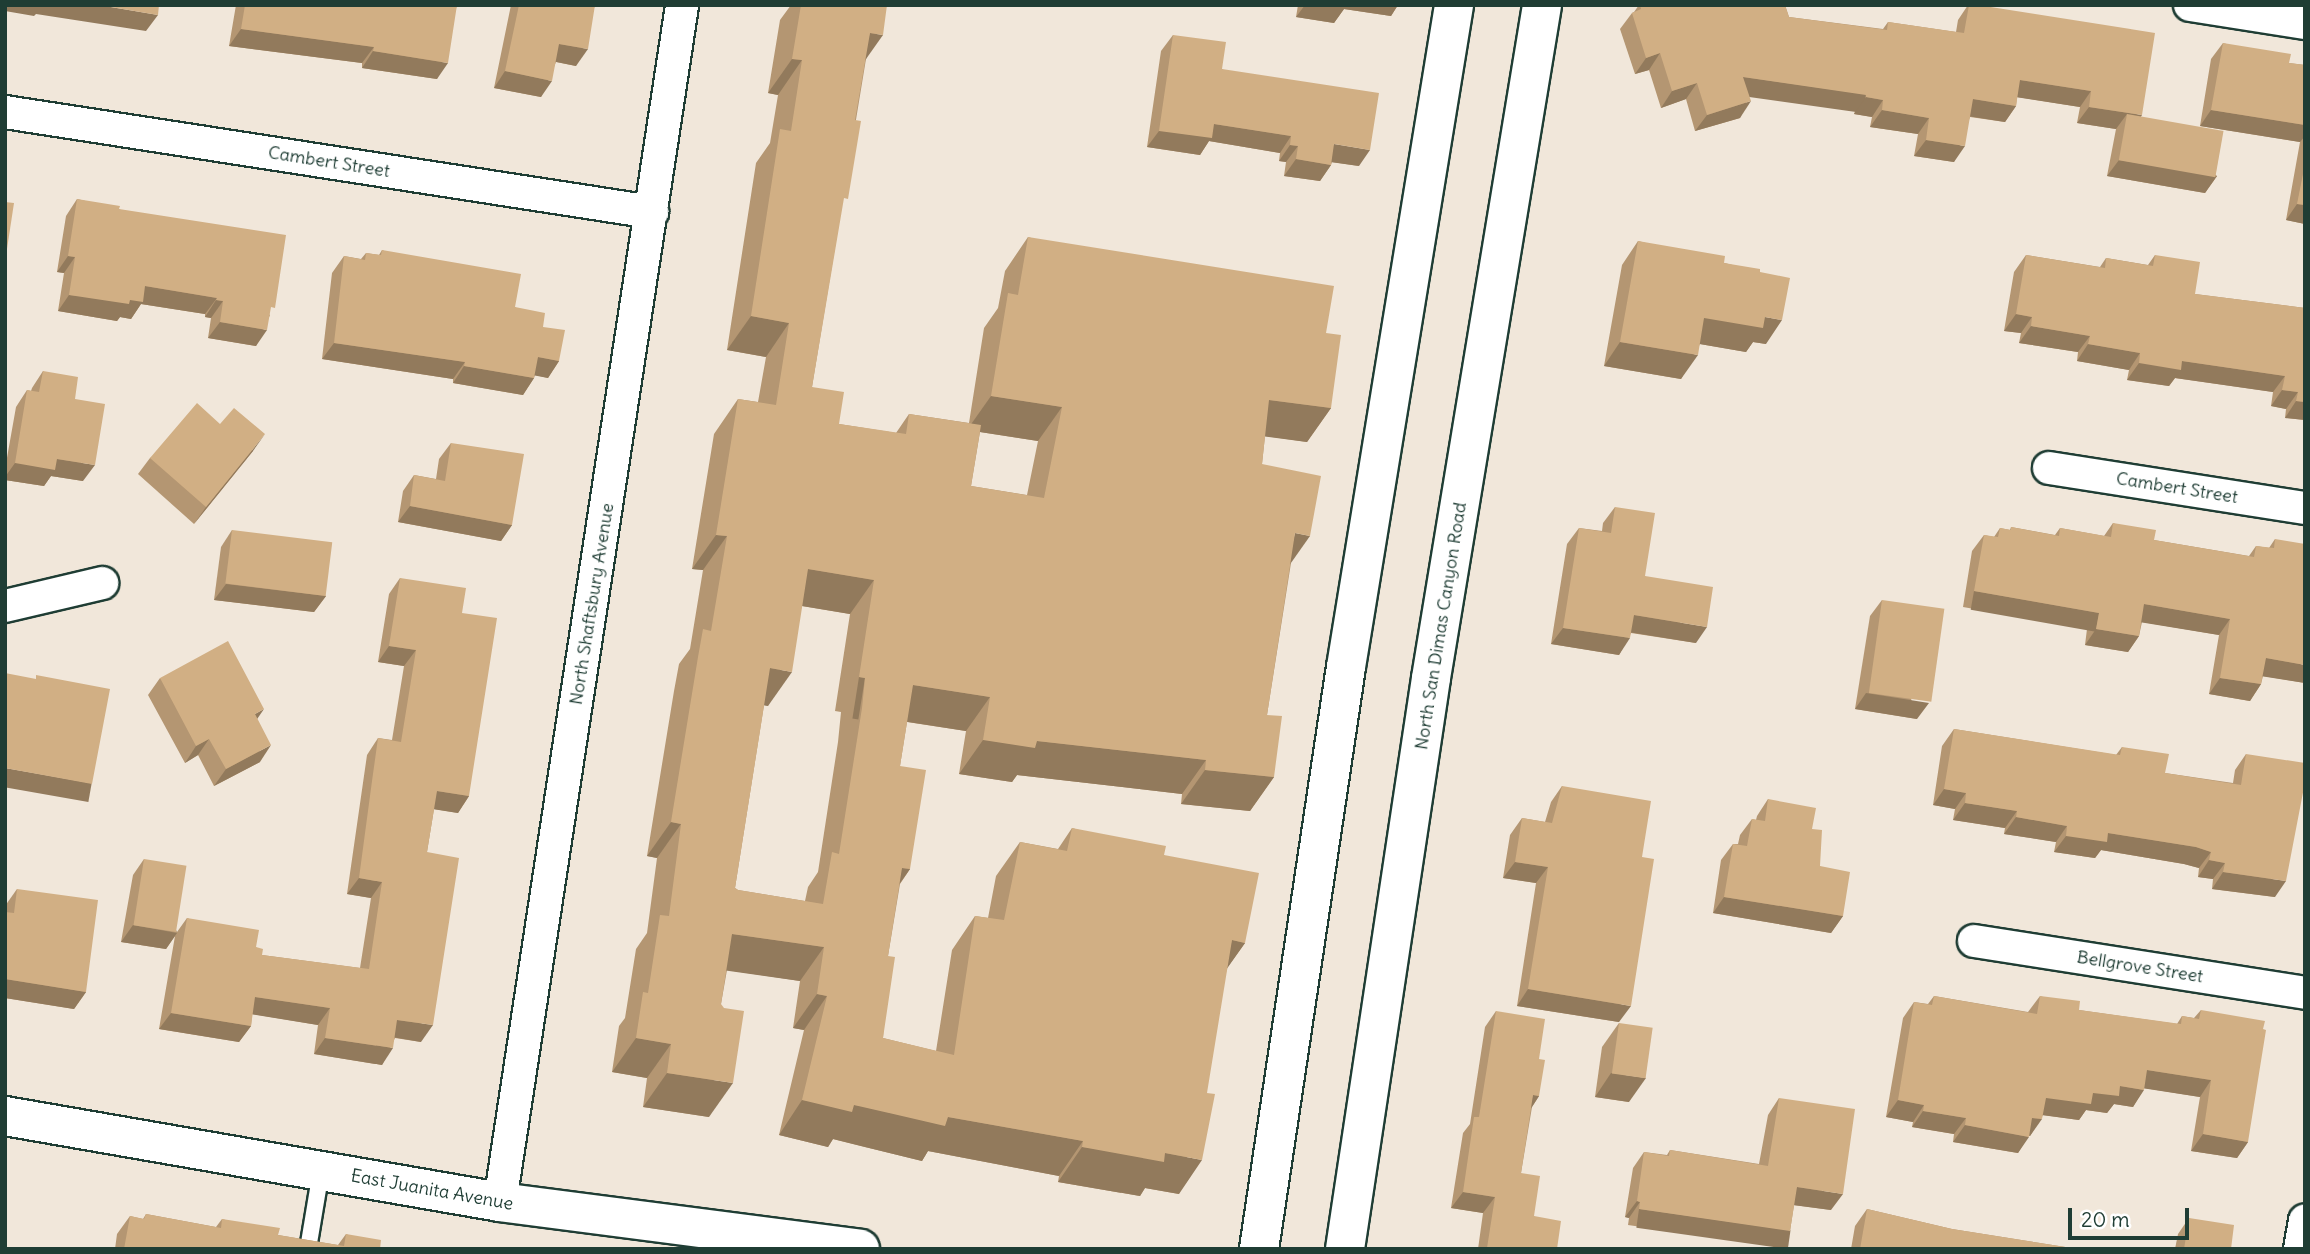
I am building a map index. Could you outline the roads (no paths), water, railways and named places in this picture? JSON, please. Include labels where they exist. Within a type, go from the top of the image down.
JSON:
[{"type":"main road","points":[[1259,1249],[1346,667],[1454,5]]},
{"type":"main road","name":"North San Dimas Canyon Road","points":[[1345,1249],[1431,678],[1542,5]]},
{"type":"main road","name":"East Juanita Avenue","points":[[5,1116],[500,1202],[860,1249]]},
{"type":"street","name":"North Shaftsbury Avenue","points":[[500,1202],[682,5]]},
{"type":"street","points":[[2190,5],[2305,23]]},
{"type":"street","name":"Cambert Street","points":[[5,112],[652,212]]},
{"type":"street","name":"Cambert Street","points":[[2049,468],[2305,508]]},
{"type":"street","points":[[5,606],[102,583]]},
{"type":"street","name":"Bellgrove Street","points":[[1974,941],[2305,993]]},
{"type":"street","points":[[2300,1249],[2305,1220]]},
{"type":"lane","points":[[308,1249],[321,1171]]}]
